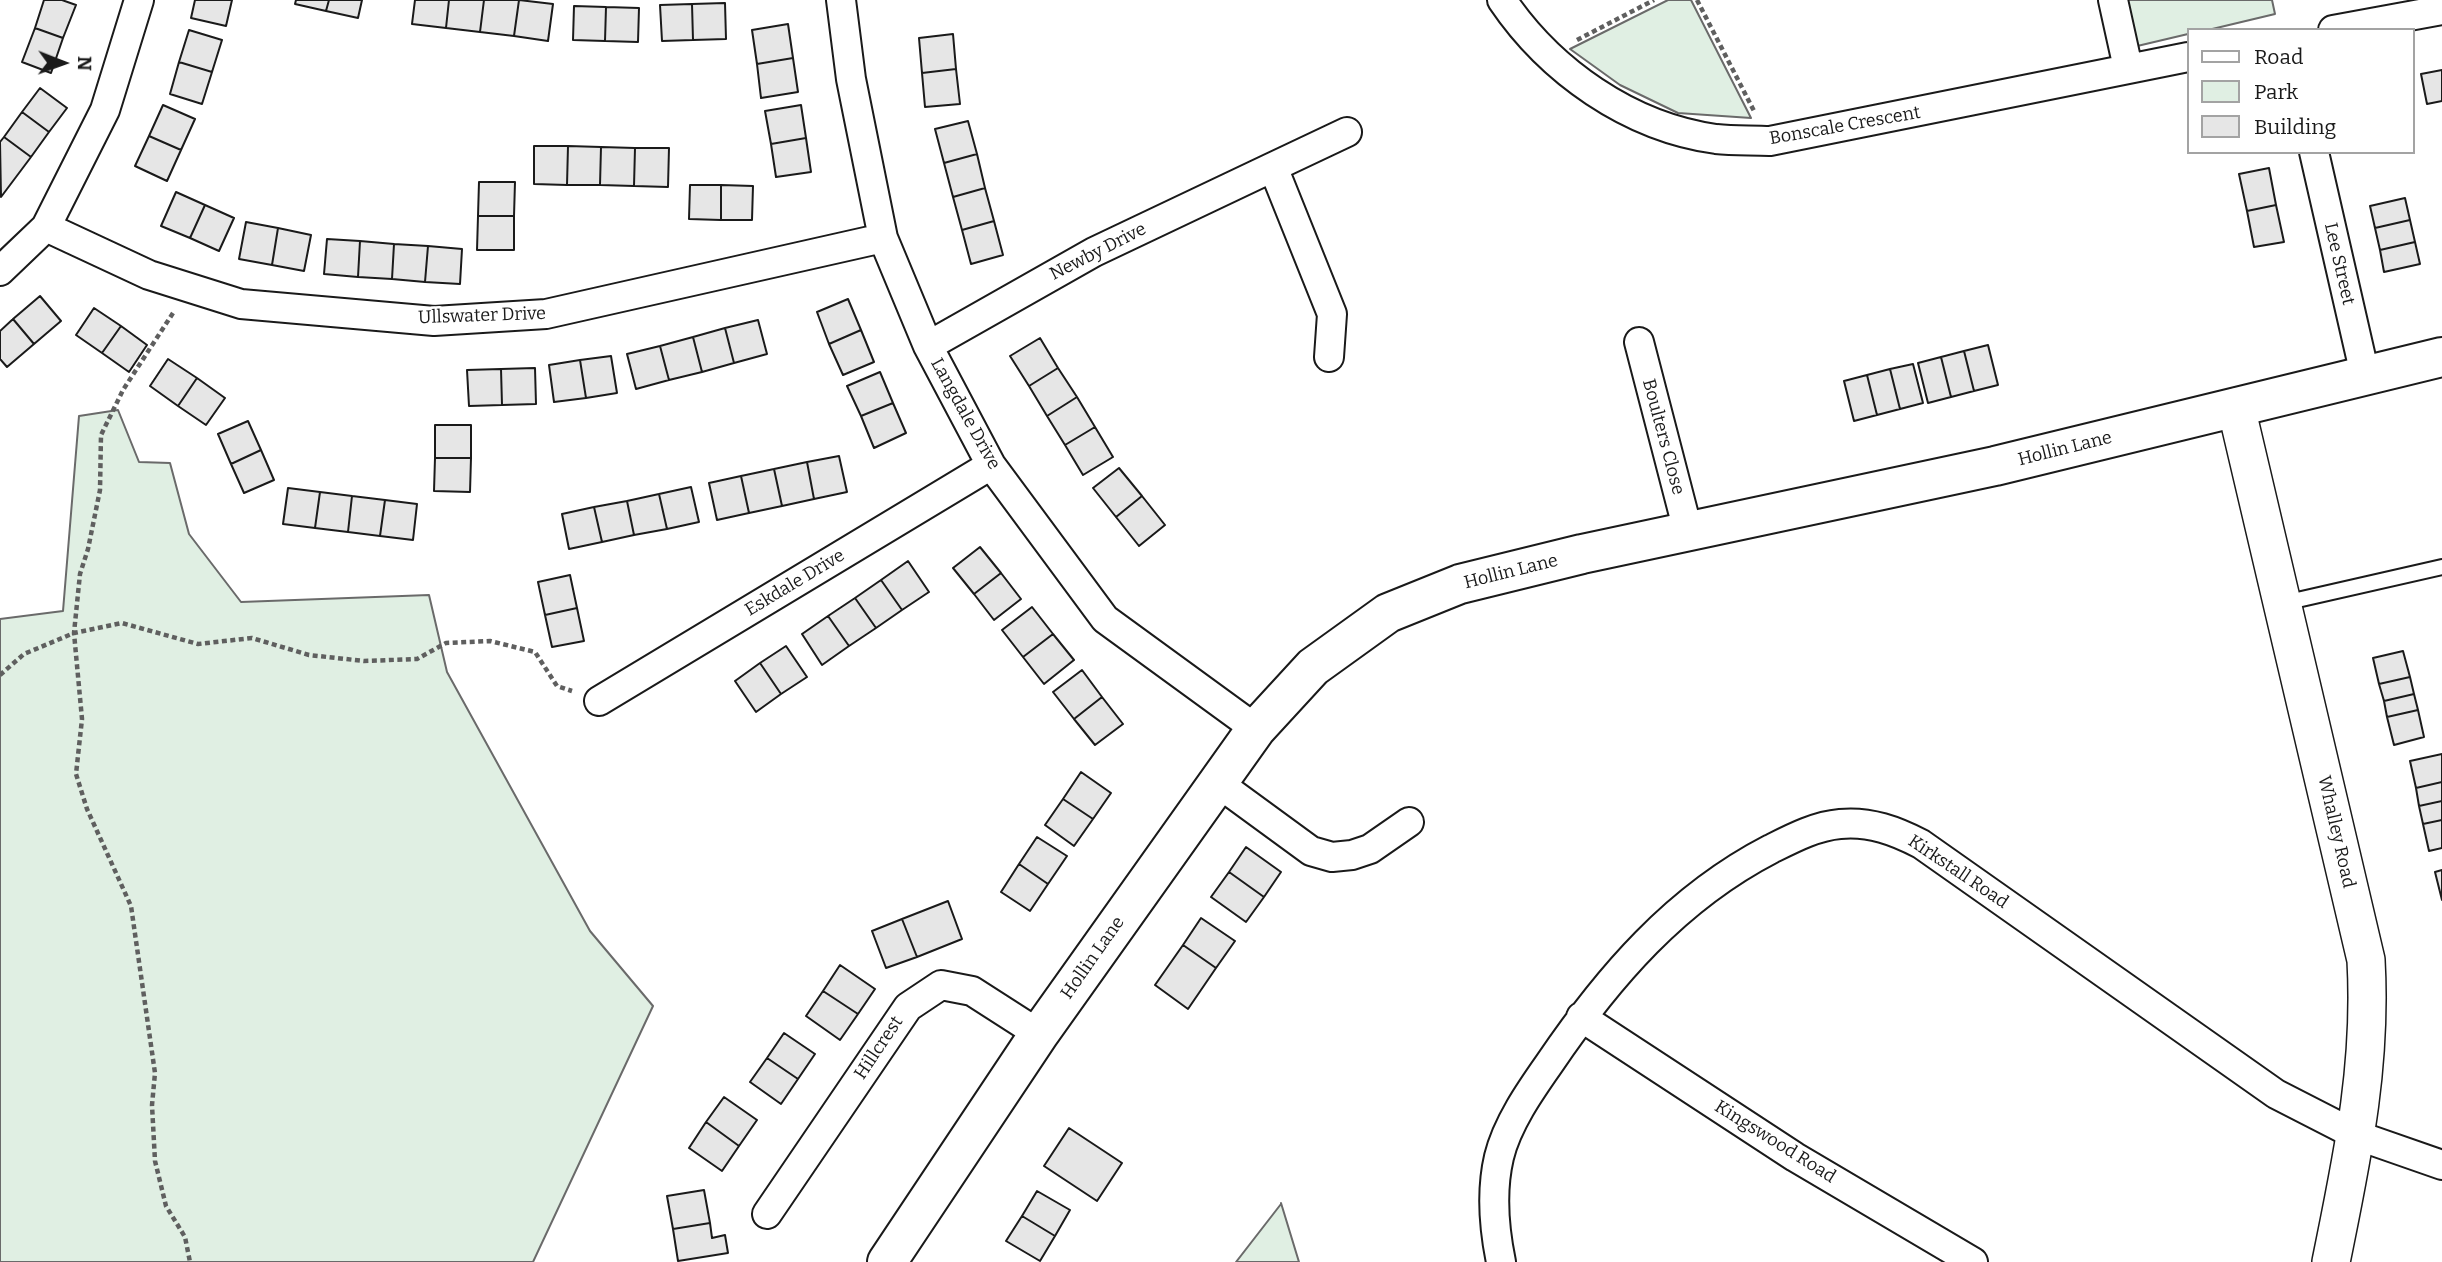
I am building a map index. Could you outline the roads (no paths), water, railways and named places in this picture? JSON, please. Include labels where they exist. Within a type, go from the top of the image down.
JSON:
[{"type":"main road","name":"Hollin Lane","points":[[887,1262],[1039,1034],[1256,729],[1313,667],[1388,613],[1460,584],[1688,531],[1994,466],[2442,357]]},
{"type":"street","points":[[0,271],[46,227],[105,110],[139,0]]},
{"type":"street","name":"Langdale Drive","points":[[841,0],[850,79],[883,239],[928,346],[991,465],[1105,620],[1256,729]]},
{"type":"street","name":"Bonscale Crescent","points":[[1502,0],[1518,24],[1548,55],[1577,80],[1615,105],[1660,125],[1715,139],[1770,141],[2186,57]]},
{"type":"street","points":[[2113,0],[2128,68]]},
{"type":"street","points":[[2344,28],[2442,10]]},
{"type":"street","name":"Newby Drive","points":[[928,346],[1094,252],[1347,132]]},
{"type":"street","name":"Lee Street","points":[[2314,154],[2365,375]]},
{"type":"street","points":[[1273,167],[1332,314],[1329,357]]},
{"type":"street","name":"Ullswater Drive","points":[[46,227],[149,275],[241,304],[434,321],[546,314],[883,239]]},
{"type":"street","name":"Boulters Close","points":[[1639,342],[1688,531]]},
{"type":"street","name":"Whalley Road","points":[[2236,407],[2366,960],[2368,1002],[2361,1106],[2331,1262]]},
{"type":"street","name":"Eskdale Drive","points":[[600,701],[991,465]]},
{"type":"street","points":[[1217,783],[1311,851],[1332,857],[1352,855],[1370,849],[1409,822]]},
{"type":"street","name":"Kirkstall Road","points":[[1501,1262],[1495,1212],[1499,1156],[1533,1087],[1581,1017],[1631,956],[1658,929],[1719,880],[1799,834],[1840,824],[1868,824],[1897,831],[1921,844],[2276,1094],[2356,1135],[2442,1166]]},
{"type":"street","name":"Hillcrest","points":[[766,1214],[908,1007],[919,999],[941,985],[972,991],[1039,1034]]},
{"type":"street","name":"Kingswood Road","points":[[1581,1017],[1795,1157],[1973,1262]]},
{"type":"lane","points":[[2284,603],[2442,567]]}]
